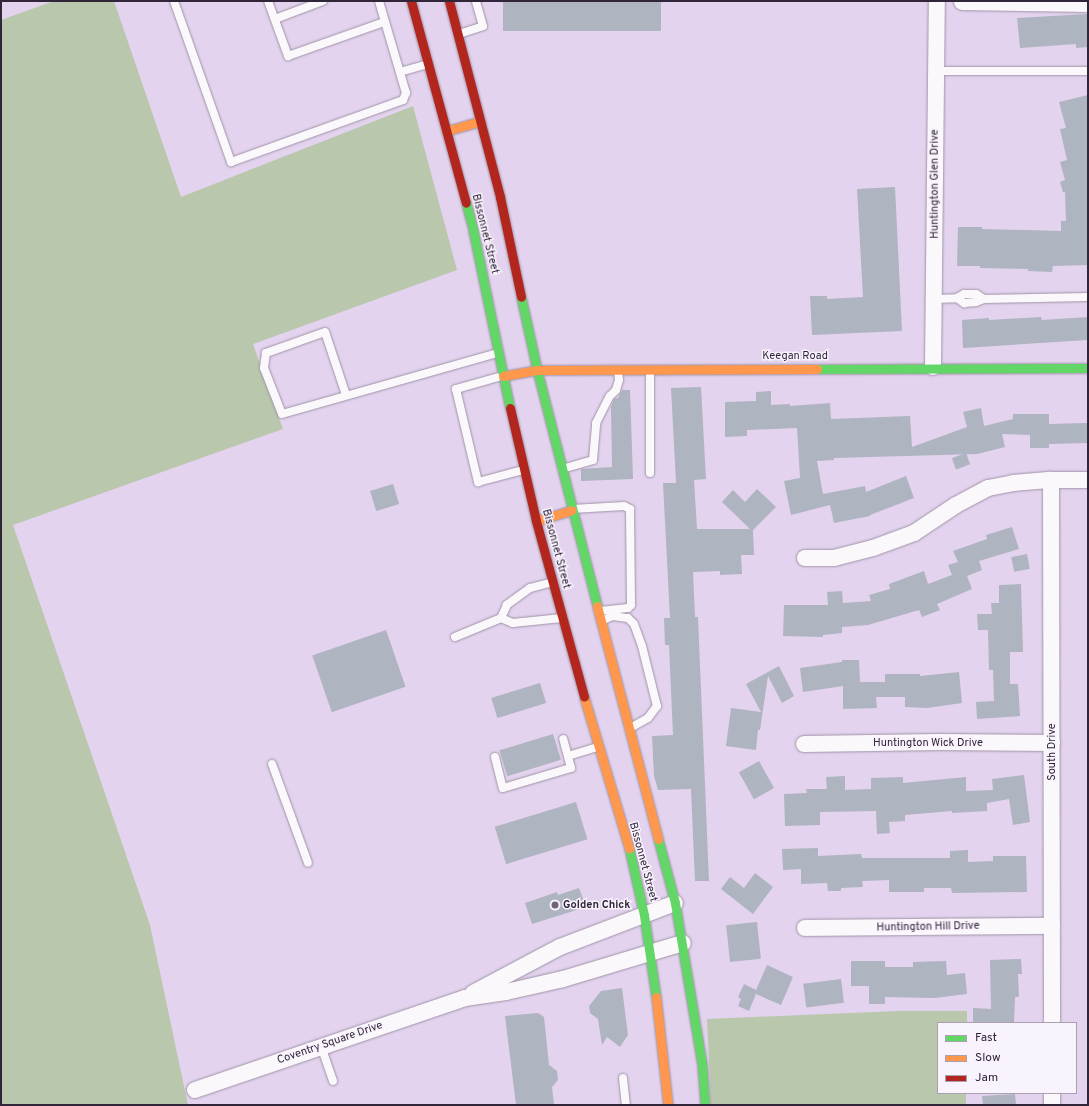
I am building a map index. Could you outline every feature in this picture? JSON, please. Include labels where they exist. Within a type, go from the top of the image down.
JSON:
[{"type":"main road","name":"Bissonnet Street","points":[[410,1],[473,230],[503,376],[536,521],[563,618],[585,686],[598,747],[630,853],[651,954],[668,1105]]},
{"type":"main road","name":"Bissonnet Street","points":[[449,1],[500,197],[537,370],[571,510],[598,611],[612,679],[629,728],[675,902],[702,1064],[705,1105]]},
{"type":"main road","points":[[446,131],[481,121]]},
{"type":"main road","name":"Keegan Road","points":[[503,376],[537,370],[934,367],[1088,368]]},
{"type":"main road","points":[[536,521],[571,510]]},
{"type":"street","name":"Huntington Glen Drive","points":[[934,367],[935,71],[937,1]]},
{"type":"street","points":[[962,2],[1084,3]]},
{"type":"street","points":[[804,558],[834,558],[880,546],[914,533],[956,505],[988,488],[1013,483],[1051,480],[1088,480]]},
{"type":"street","name":"South Drive","points":[[1051,480],[1052,1022]]},
{"type":"street","name":"Huntington Wick Drive","points":[[804,744],[939,742],[1052,743]]},
{"type":"street","name":"Coventry Square Drive","points":[[465,998],[560,946],[675,902]]},
{"type":"street","name":"Huntington Hill Drive","points":[[805,928],[1052,926]]},
{"type":"street","name":"Coventry Square Drive","points":[[195,1090],[465,998],[506,992],[563,979],[651,954],[683,943]]},
{"type":"street","points":[[1052,1094],[1052,1105]]},
{"type":"lane","points":[[174,1],[231,162],[403,100],[406,93],[379,1]]},
{"type":"lane","points":[[268,1],[288,56],[384,22]]},
{"type":"lane","points":[[275,19],[323,1]]},
{"type":"lane","points":[[458,35],[483,26],[476,1]]},
{"type":"lane","points":[[400,72],[428,64]]},
{"type":"lane","points":[[935,71],[1088,71]]},
{"type":"lane","points":[[934,299],[957,298],[964,294],[976,294],[984,299],[1088,297]]},
{"type":"lane","points":[[346,395],[325,332],[266,354],[264,368],[282,414],[498,352]]},
{"type":"lane","points":[[561,469],[593,460],[596,423],[610,396],[616,390],[619,380],[618,369]]},
{"type":"lane","points":[[650,369],[650,473]]},
{"type":"lane","points":[[503,376],[456,389],[478,482],[524,470]]},
{"type":"lane","points":[[571,510],[624,506],[630,509],[631,605],[628,608],[598,611]]},
{"type":"lane","points":[[455,637],[501,618],[507,604],[530,588],[553,582]]},
{"type":"lane","points":[[600,621],[614,616],[628,618],[634,624],[642,646],[658,706],[648,718],[629,728]]},
{"type":"lane","points":[[501,618],[513,623],[563,618]]},
{"type":"lane","points":[[495,756],[503,788],[571,768],[564,739]]},
{"type":"lane","points":[[568,756],[598,747]]},
{"type":"lane","points":[[272,764],[308,863]]},
{"type":"lane","points":[[321,1046],[333,1081]]},
{"type":"lane","points":[[623,1078],[626,1105]]},
{"type":"green space","points":[[54,1],[114,1],[181,197],[413,106],[457,270],[253,344],[283,429],[13,525],[150,925],[188,1105],[1,1105],[1,20]]},
{"type":"green space","points":[[897,1011],[967,1011],[967,1022],[937,1022],[937,1094],[966,1094],[966,1105],[711,1105],[707,1019]]},
{"type":"building","points":[[503,1],[661,1],[661,31],[503,31]]},
{"type":"building","points":[[1088,14],[1088,47],[1076,48],[1076,44],[1020,48],[1017,18]]},
{"type":"building","points":[[1088,95],[1088,265],[1053,266],[1052,272],[1028,271],[1028,269],[957,266],[958,227],[1061,231],[1061,221],[1066,221],[1065,192],[1063,192],[1060,182],[1065,180],[1060,162],[1067,160],[1060,129],[1066,128],[1059,102]]},
{"type":"building","points":[[895,187],[902,331],[812,335],[810,296],[827,296],[827,299],[863,297],[857,189]]},
{"type":"building","points":[[1041,317],[1042,320],[1088,317],[1088,340],[963,348],[962,320]]},
{"type":"building","points":[[701,387],[706,479],[694,480],[697,529],[750,529],[722,502],[733,490],[745,502],[757,489],[776,507],[753,530],[754,555],[741,555],[742,574],[720,575],[720,571],[693,572],[695,617],[698,617],[709,881],[695,881],[691,789],[658,790],[654,776],[652,736],[673,735],[669,645],[665,645],[664,618],[670,618],[663,483],[676,483],[671,388]]},
{"type":"building","points":[[622,390],[630,390],[633,479],[581,481],[581,469],[612,467],[611,407],[614,399],[618,398]]},
{"type":"building","points":[[771,391],[771,405],[790,404],[790,406],[830,403],[831,419],[910,416],[912,447],[967,427],[963,412],[981,408],[984,426],[1013,419],[1013,414],[1049,414],[1049,424],[1087,423],[1088,443],[1049,444],[1049,448],[1030,448],[1030,435],[1002,434],[1005,447],[977,454],[834,458],[834,460],[817,461],[823,494],[865,486],[866,492],[906,476],[914,498],[870,516],[834,523],[830,505],[791,515],[784,481],[800,478],[797,428],[747,430],[747,436],[725,437],[725,402],[756,401],[756,392]]},
{"type":"building","points":[[966,453],[970,464],[956,469],[952,458]]},
{"type":"building","points":[[393,484],[399,504],[376,511],[370,491]]},
{"type":"building","points":[[1012,527],[1019,549],[979,561],[982,570],[967,576],[972,589],[937,604],[940,610],[922,617],[919,610],[868,625],[842,627],[842,633],[823,635],[823,637],[783,636],[784,605],[828,605],[827,592],[842,591],[843,603],[871,601],[869,595],[890,589],[889,584],[924,571],[928,584],[952,575],[948,565],[958,562],[953,551],[987,539],[986,535]]},
{"type":"building","points":[[1027,554],[1030,569],[1014,572],[1011,557]]},
{"type":"building","points":[[1021,584],[1023,652],[1010,652],[1010,684],[1018,684],[1020,716],[977,719],[976,702],[994,701],[993,670],[989,670],[988,630],[978,630],[977,614],[992,614],[991,603],[999,603],[999,585]]},
{"type":"building","points":[[386,630],[406,687],[332,712],[312,655]]},
{"type":"building","points":[[842,660],[859,660],[860,682],[885,682],[885,674],[920,674],[920,676],[959,672],[962,703],[927,708],[905,707],[905,697],[876,697],[877,708],[843,709],[843,686],[803,692],[800,668],[842,662]]},
{"type":"building","points":[[779,666],[794,696],[782,703],[768,676],[760,730],[758,730],[756,750],[726,746],[731,708],[761,712],[746,684]]},
{"type":"building","points":[[540,683],[546,703],[497,718],[491,698]]},
{"type":"building","points":[[553,734],[561,760],[507,776],[499,750]]},
{"type":"building","points":[[759,761],[774,788],[754,799],[739,772]]},
{"type":"building","points":[[1024,775],[1030,822],[1013,825],[1009,799],[987,803],[987,811],[952,813],[952,811],[905,815],[905,821],[889,822],[890,833],[877,834],[876,811],[820,812],[820,825],[785,826],[784,794],[807,793],[806,789],[827,789],[826,777],[845,776],[845,790],[871,789],[871,778],[903,777],[903,783],[966,777],[966,791],[993,790],[992,779]]},
{"type":"building","points":[[576,802],[587,839],[506,864],[495,827]]},
{"type":"building","points":[[818,848],[818,856],[861,854],[862,858],[950,858],[950,851],[968,850],[968,862],[993,861],[993,856],[1026,856],[1027,892],[952,893],[951,888],[924,888],[924,892],[889,892],[889,880],[862,881],[863,887],[841,888],[841,891],[828,891],[827,883],[801,884],[801,869],[783,870],[782,849]]},
{"type":"building","points":[[755,873],[773,887],[753,914],[721,889],[730,877],[744,888]]},
{"type":"building","name":"Golden Chick","points":[[579,888],[586,907],[532,924],[525,903],[557,892],[558,895]]},
{"type":"building","points":[[757,922],[761,959],[730,962],[726,925]]},
{"type":"building","points":[[1021,959],[1022,974],[1018,974],[1019,997],[1015,997],[1014,1022],[973,1022],[973,1008],[991,1009],[990,960]]},
{"type":"building","points":[[851,961],[885,961],[885,967],[913,967],[913,962],[946,961],[947,975],[965,973],[967,994],[934,998],[885,997],[885,1004],[869,1004],[869,986],[851,986]]},
{"type":"building","points":[[767,965],[793,977],[781,1005],[756,994],[749,1011],[738,1006],[741,999],[738,997],[744,984],[756,990]]},
{"type":"building","points":[[841,979],[844,1003],[806,1007],[803,984]]},
{"type":"building","points":[[622,988],[628,1035],[620,1047],[607,1037],[602,1045],[598,1019],[590,1013],[589,1006],[601,991]]},
{"type":"building","points":[[538,1013],[544,1017],[549,1065],[557,1071],[558,1080],[552,1087],[554,1105],[516,1105],[505,1016]]},
{"type":"building","points":[[1015,1094],[1016,1105],[983,1105],[982,1096]]},
{"type":"traffic: fast","points":[[466,203],[510,408]]},
{"type":"traffic: fast","points":[[521,297],[537,370],[597,606]]},
{"type":"traffic: fast","points":[[817,369],[1088,368]]},
{"type":"traffic: fast","points":[[658,839],[675,903],[702,1064],[705,1105]]},
{"type":"traffic: fast","points":[[629,848],[644,915],[656,997]]},
{"type":"traffic: slow","points":[[446,131],[481,121]]},
{"type":"traffic: slow","points":[[503,376],[537,370],[817,369]]},
{"type":"traffic: slow","points":[[536,521],[571,510]]},
{"type":"traffic: slow","points":[[597,606],[658,839]]},
{"type":"traffic: slow","points":[[584,697],[629,848]]},
{"type":"traffic: slow","points":[[656,997],[668,1105]]},
{"type":"traffic: jam","points":[[411,1],[466,203]]},
{"type":"traffic: jam","points":[[449,1],[500,197],[521,297]]},
{"type":"traffic: jam","points":[[510,408],[536,521],[584,697]]},
{"type":"place","name":"Golden Chick","points":[[555,905]]}]
